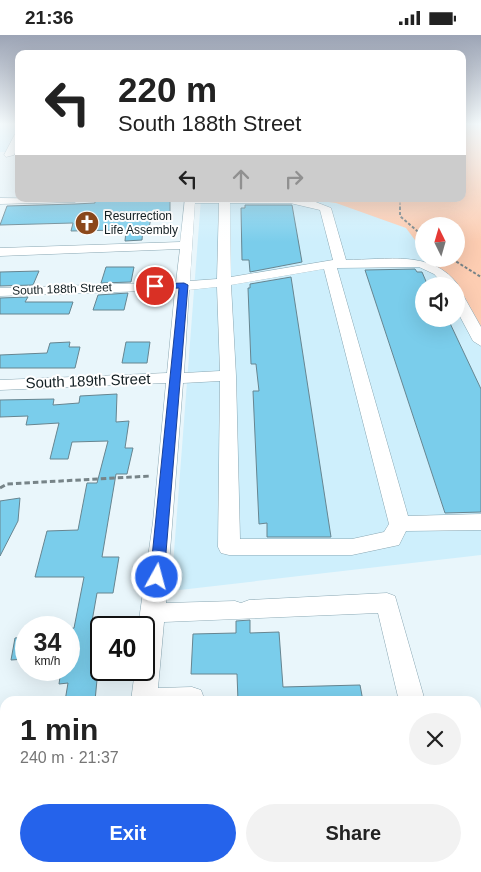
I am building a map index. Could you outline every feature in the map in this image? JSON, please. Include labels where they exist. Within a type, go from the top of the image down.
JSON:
[{"type":"street","points":[[0,201],[15,201]]},
{"type":"street","points":[[144,696],[167,475],[190,202]]},
{"type":"street","points":[[225,202],[224,282],[228,376],[229,547],[352,547],[392,539],[400,524],[335,264],[325,208],[317,203],[310,202]]},
{"type":"street","points":[[0,251],[187,245]]},
{"type":"street","name":"South 188th Street","points":[[0,292],[224,282],[335,264],[429,265],[445,277]]},
{"type":"street","points":[[465,312],[481,341]]},
{"type":"street","points":[[175,377],[228,376]]},
{"type":"street","name":"South 189th Street","points":[[0,385],[175,377]]},
{"type":"street","points":[[400,524],[481,522]]},
{"type":"street","points":[[152,613],[242,611],[387,603],[411,696]]},
{"type":"path","points":[[400,202],[400,216],[415,229]]},
{"type":"path","points":[[465,267],[481,277]]},
{"type":"path","points":[[0,488],[7,484],[167,475]]},
{"type":"shaded area","points":[[466,164],[481,164],[481,330],[465,309],[465,277],[442,277],[434,267],[465,267],[465,217],[415,217],[415,240],[406,228],[328,202],[466,202]]},
{"type":"shaded area","points":[[201,202],[347,202],[415,232],[415,267],[452,267],[459,277],[415,277],[415,327],[465,327],[465,285],[481,307],[481,555],[171,591]]},
{"type":"building","points":[[170,202],[170,218],[151,218],[149,228],[143,228],[142,240],[125,241],[126,231],[124,230],[71,231],[73,223],[0,225],[7,206]]},
{"type":"building","points":[[245,205],[292,205],[302,262],[250,272],[249,260],[242,260],[241,208],[245,208]]},
{"type":"building","points":[[106,267],[134,267],[131,282],[101,283]]},
{"type":"building","points":[[415,269],[417,272],[422,272],[424,277],[415,277],[415,327],[452,327],[481,389],[481,512],[445,513],[365,270]]},
{"type":"building","points":[[39,271],[33,285],[0,286],[0,272]]},
{"type":"building","points":[[291,277],[331,537],[267,537],[267,523],[259,524],[253,391],[259,391],[256,364],[251,364],[248,288],[250,288],[250,284]]},
{"type":"building","points":[[128,293],[124,310],[93,310],[98,295]]},
{"type":"building","points":[[28,297],[25,302],[73,302],[69,314],[0,314],[0,298]]},
{"type":"building","points":[[70,342],[69,347],[80,347],[75,368],[0,368],[0,355],[47,353],[50,343]]},
{"type":"building","points":[[126,342],[150,342],[147,363],[122,363]]},
{"type":"building","points":[[117,394],[116,422],[129,421],[125,448],[133,448],[127,474],[116,474],[102,557],[119,557],[113,593],[97,593],[93,616],[90,616],[90,681],[97,681],[95,696],[66,696],[68,683],[59,684],[59,681],[80,681],[80,616],[76,616],[84,577],[35,577],[47,531],[78,530],[87,483],[97,483],[108,441],[72,442],[68,459],[50,459],[59,423],[26,425],[28,416],[0,417],[0,400],[54,399],[53,405],[79,403],[80,396]]},
{"type":"building","points":[[20,498],[18,521],[0,556],[0,501]]},
{"type":"building","points":[[250,620],[250,633],[279,632],[283,687],[360,685],[362,696],[238,696],[237,674],[191,674],[193,634],[236,633],[236,621]]},
{"type":"building","points":[[15,638],[15,660],[11,660]]},
{"type":"place","name":"Resurrection Life Assembly","points":[[87,223]]},
{"type":"route","points":[[155,286],[184,285],[157,577]]}]
